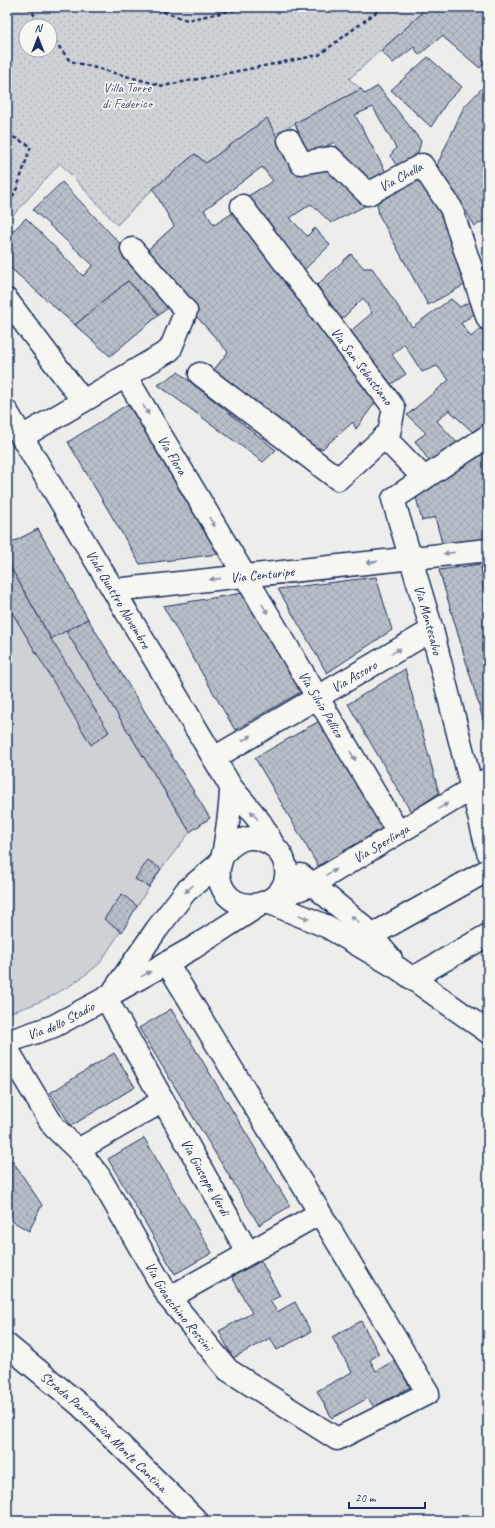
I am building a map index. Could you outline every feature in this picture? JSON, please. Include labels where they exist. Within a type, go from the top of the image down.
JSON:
[{"type":"street","name":"Via Chella","points":[[289,140],[301,163],[331,158],[368,194],[422,165],[451,208],[488,319]]},
{"type":"street","name":"Via San Sebastiano","points":[[200,374],[338,479],[389,433],[394,408],[242,206]]},
{"type":"street","points":[[22,437],[170,350],[186,311],[132,249]]},
{"type":"street","points":[[7,300],[83,402]]},
{"type":"street","name":"Via Flora","points":[[126,377],[245,575]]},
{"type":"street","name":"Viale Quattro Novembre","points":[[7,412],[231,787],[261,823],[280,854]]},
{"type":"street","name":"Via Montesalvo","points":[[488,436],[393,498],[480,784],[488,852]]},
{"type":"street","points":[[384,437],[424,478]]},
{"type":"street","name":"Via Centuripe","points":[[114,590],[411,557],[488,550]]},
{"type":"street","name":"Via Silvio Pellico","points":[[245,575],[398,832]]},
{"type":"street","name":"Via Assoro","points":[[214,758],[432,630]]},
{"type":"street","name":"Via Sperlinga","points":[[266,902],[311,884],[480,784]]},
{"type":"street","points":[[231,787],[230,808],[218,875],[221,886],[228,896],[238,903],[249,906],[266,902],[279,892],[284,883],[286,872],[280,854]]},
{"type":"street","points":[[109,996],[186,891],[221,858],[232,845],[242,839],[253,838],[265,840],[311,884],[364,926],[406,974]]},
{"type":"street","points":[[372,935],[488,870]]},
{"type":"street","points":[[266,902],[328,927],[406,974],[488,1032]]},
{"type":"street","name":"Via dello Stadio","points":[[7,1042],[54,1026],[193,948],[266,902]]},
{"type":"street","points":[[406,974],[488,934]]},
{"type":"street","points":[[167,963],[320,1213],[169,1298]]},
{"type":"street","name":"Via Giuseppe Verdi","points":[[109,996],[163,1101],[248,1253]]},
{"type":"street","name":"Via Gioacchino Rossini","points":[[7,1049],[54,1127],[78,1150],[100,1176],[169,1298],[228,1370],[337,1438],[428,1393],[320,1213]]},
{"type":"street","points":[[78,1150],[163,1101]]},
{"type":"street","name":"Strada Panoramica Monte Cantina","points":[[7,1345],[80,1405],[197,1521]]},
{"type":"path","points":[[28,7],[37,18]]},
{"type":"path","points":[[150,7],[187,20],[249,7]]},
{"type":"path","points":[[58,45],[70,61],[163,86],[319,55],[383,7]]},
{"type":"path","points":[[7,134],[31,146],[17,188],[7,208]]},
{"type":"green space","name":"Villa Torre di Federico","points":[[7,7],[424,7],[420,15],[349,79],[361,89],[275,134],[267,119],[206,163],[195,154],[153,189],[117,225],[60,163],[7,222]]},
{"type":"green space","points":[[38,529],[88,619],[66,631],[190,832],[161,869],[100,963],[56,994],[32,1005],[7,1013],[7,545]]},
{"type":"building","points":[[424,7],[483,7],[488,10],[488,58],[480,68],[442,36],[419,55],[414,47],[393,63],[381,51],[420,15]]},
{"type":"building","points":[[428,57],[462,87],[447,102],[431,127],[391,90]]},
{"type":"building","points":[[488,82],[488,218],[475,226],[437,165],[464,107]]},
{"type":"building","points":[[378,86],[421,141],[418,153],[398,167],[390,156],[396,148],[373,107],[355,115],[388,176],[369,185],[362,172],[351,170],[334,142],[308,157],[295,123],[361,89],[365,94]]},
{"type":"building","points":[[267,118],[294,171],[328,166],[352,186],[367,205],[331,223],[311,204],[290,218],[307,236],[315,228],[330,245],[304,270],[248,196],[273,181],[262,167],[204,210],[214,225],[236,211],[379,397],[356,429],[353,422],[322,449],[307,445],[212,372],[228,352],[142,255],[174,226],[153,189],[195,154],[206,163]]},
{"type":"building","points":[[422,176],[449,223],[468,283],[428,305],[379,215],[376,198]]},
{"type":"building","points":[[62,182],[175,302],[159,315],[128,281],[75,325],[7,265],[7,237],[26,218],[83,276],[93,265],[33,210]]},
{"type":"building","points":[[351,254],[364,268],[372,268],[412,327],[451,299],[460,307],[473,300],[477,312],[461,323],[471,337],[488,322],[488,427],[476,435],[449,410],[437,421],[460,446],[432,465],[415,441],[426,433],[407,415],[449,380],[437,366],[422,372],[404,344],[392,355],[406,374],[387,387],[346,335],[372,313],[363,298],[341,320],[317,285]]},
{"type":"building","points":[[128,281],[159,315],[110,356],[75,325]]},
{"type":"building","points":[[178,372],[276,450],[263,462],[158,385]]},
{"type":"building","points":[[128,404],[218,554],[140,564],[68,442]]},
{"type":"building","points":[[488,448],[488,541],[443,547],[435,517],[422,521],[415,493]]},
{"type":"building","points":[[38,529],[88,619],[51,639],[7,561],[7,545]]},
{"type":"building","points":[[7,561],[51,639],[109,732],[91,745],[7,604]]},
{"type":"building","points":[[481,564],[485,609],[488,621],[488,736],[439,570]]},
{"type":"building","points":[[376,577],[392,630],[327,673],[278,589]]},
{"type":"building","points":[[243,593],[302,691],[235,730],[163,606]]},
{"type":"building","points":[[88,619],[210,818],[190,832],[66,631]]},
{"type":"building","points":[[405,669],[439,793],[411,812],[348,704]]},
{"type":"building","points":[[321,720],[384,828],[318,866],[255,758]]},
{"type":"building","points":[[148,860],[161,869],[149,887],[135,879]]},
{"type":"building","points":[[122,894],[137,906],[122,932],[104,919]]},
{"type":"building","points":[[171,1009],[290,1206],[259,1225],[139,1028]]},
{"type":"building","points":[[114,1053],[135,1087],[71,1126],[50,1093]]},
{"type":"building","points":[[144,1138],[212,1253],[175,1274],[108,1159]]},
{"type":"building","points":[[12,1160],[42,1205],[29,1231],[7,1218],[7,1168]]},
{"type":"building","points":[[261,1261],[280,1296],[270,1301],[277,1312],[295,1302],[311,1332],[277,1350],[270,1338],[233,1358],[219,1331],[252,1313],[232,1277]]},
{"type":"building","points":[[361,1321],[379,1354],[370,1360],[376,1371],[395,1360],[410,1387],[374,1407],[368,1398],[332,1418],[317,1391],[352,1372],[332,1337]]}]
